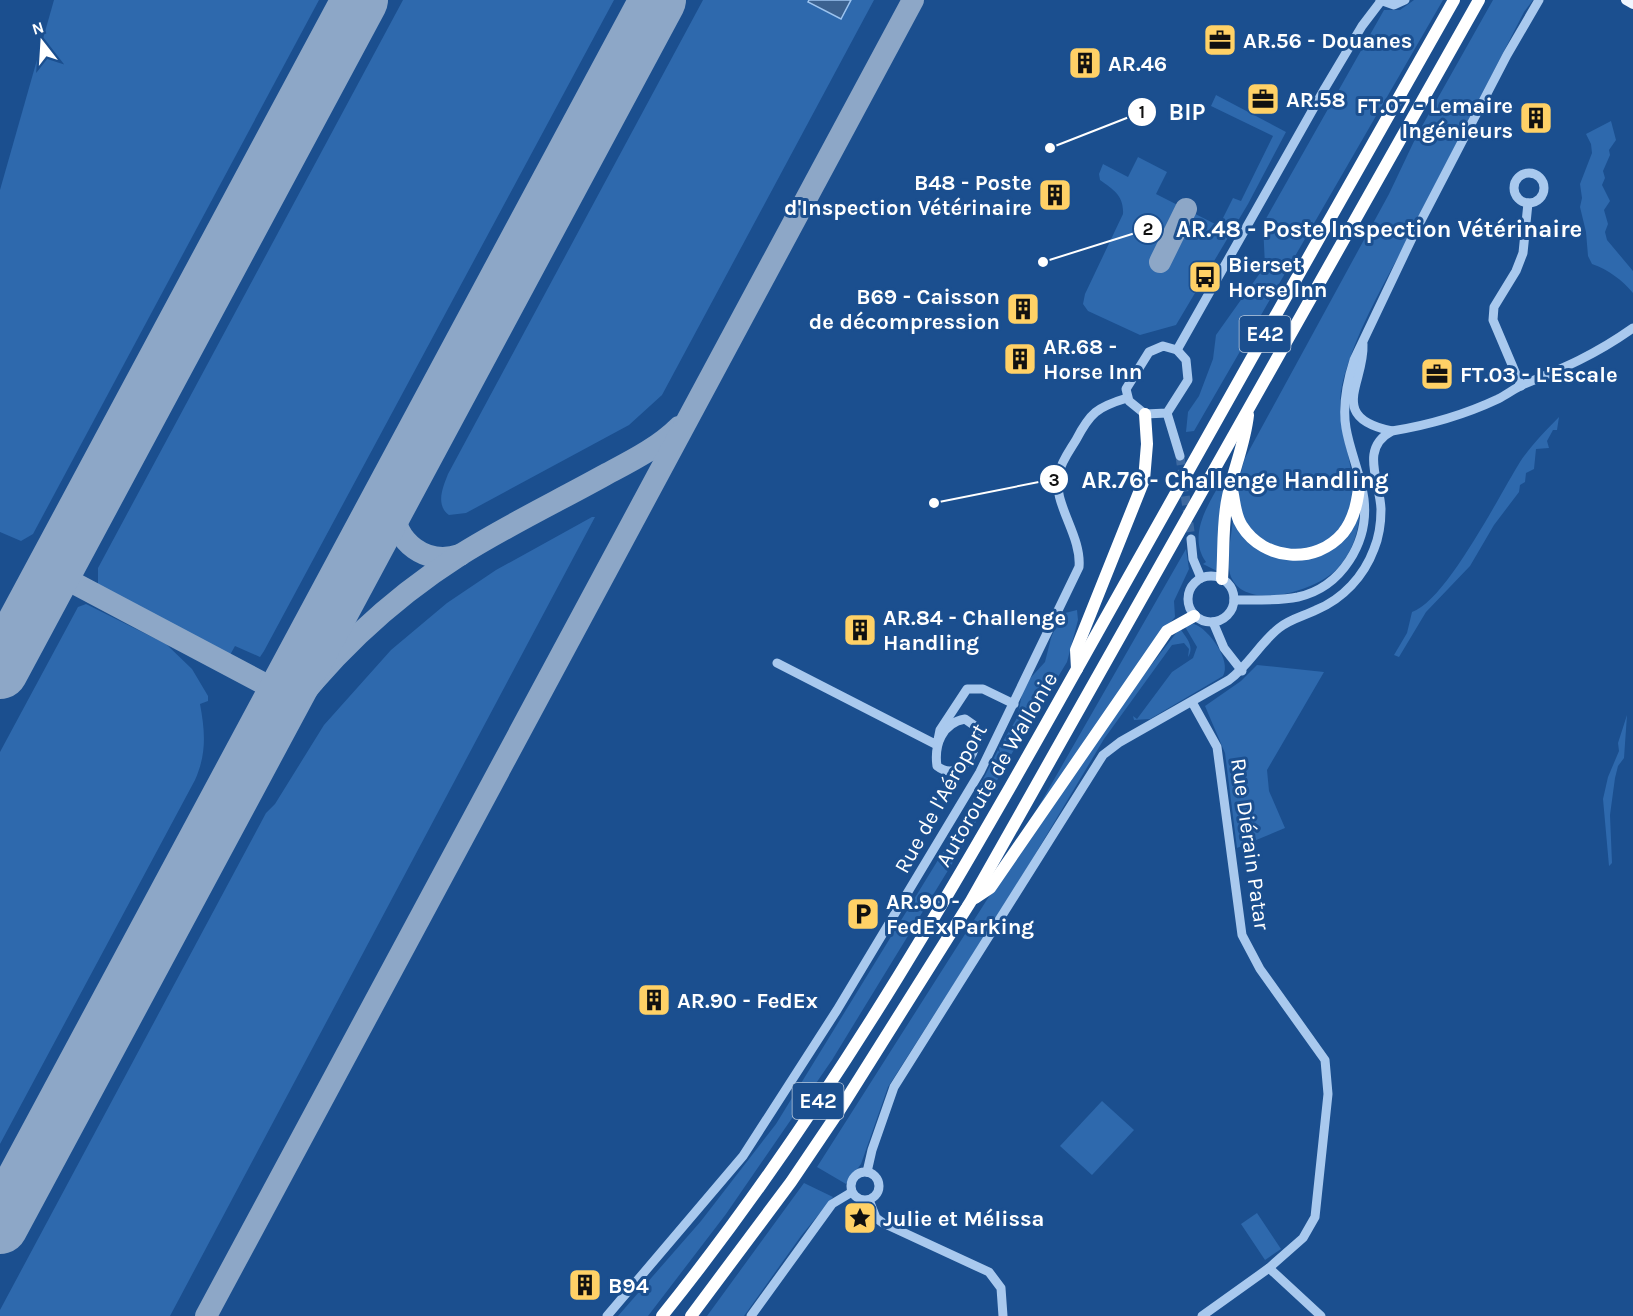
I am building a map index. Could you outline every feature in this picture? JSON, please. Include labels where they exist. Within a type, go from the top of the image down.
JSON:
[{"type":"highway","name":"Autoroute de Wallonie","points":[[662,1316],[774,1166],[870,1024],[959,877],[1454,0]]},
{"type":"highway","name":"Autoroute de Wallonie","points":[[691,1316],[791,1182],[839,1111],[971,900],[1479,0]]},
{"type":"highway","points":[[1222,579],[1227,502],[1238,453],[1245,440],[1248,411]]},
{"type":"highway","points":[[1077,669],[1076,650],[1144,480],[1147,444],[1145,414]]},
{"type":"highway","points":[[1231,486],[1238,519],[1246,533],[1268,549],[1290,555],[1324,548],[1343,533],[1353,516],[1360,480]]},
{"type":"highway","points":[[971,900],[990,888],[1167,631],[1194,616]]},
{"type":"main road","points":[[1626,0],[1633,4]]},
{"type":"street","points":[[1177,350],[1362,27],[1381,0],[1394,5],[1405,0]]},
{"type":"street","points":[[1234,600],[1298,597],[1317,590],[1334,578],[1353,555],[1363,532],[1364,506],[1344,412],[1348,380],[1362,340],[1501,66],[1539,0]]},
{"type":"street","points":[[1521,386],[1493,320],[1494,307],[1516,271],[1523,253],[1528,203]]},
{"type":"street","points":[[867,1172],[872,1150],[894,1087],[1103,755],[1120,742],[1242,671],[1267,638],[1282,625],[1331,604],[1363,573],[1374,549],[1380,528],[1381,508],[1372,465],[1373,454],[1383,435],[1458,416],[1501,398],[1521,386],[1588,358],[1633,328]]},
{"type":"street","points":[[1362,340],[1363,355],[1352,395],[1355,409],[1368,423],[1392,431]]},
{"type":"street","points":[[1167,413],[1145,414],[1133,406],[1127,398],[1126,389],[1149,351],[1163,346],[1177,350],[1186,360],[1189,373],[1167,413],[1180,456]]},
{"type":"street","name":"Rue de l'Aéroport","points":[[607,1316],[716,1190],[767,1121],[954,817],[1014,704],[1079,567],[1078,544],[1061,498],[1058,473],[1088,417],[1107,404],[1127,398]]},
{"type":"street","points":[[1191,539],[1193,559],[1201,578]]},
{"type":"street","points":[[1208,576],[1222,579],[1231,588],[1234,600],[1228,615],[1213,622],[1206,622],[1194,616],[1190,609],[1188,595],[1190,588],[1201,578],[1208,576]]},
{"type":"street","points":[[1213,622],[1224,648],[1242,671]]},
{"type":"street","points":[[777,663],[937,745]]},
{"type":"street","points":[[937,745],[953,722],[965,719],[975,726],[978,741],[962,768],[952,773],[944,772],[937,766],[937,745],[940,730],[967,689],[983,688],[1014,704]]},
{"type":"street","name":"Rue Diérain Patar","points":[[1192,702],[1217,747],[1242,935],[1260,969],[1325,1060],[1328,1094],[1315,1217],[1303,1238],[1269,1268],[1202,1316]]},
{"type":"street","points":[[867,1172],[879,1182],[878,1193],[869,1200],[859,1199],[852,1192],[854,1178],[867,1172]]},
{"type":"street","points":[[751,1316],[832,1204],[852,1192]]},
{"type":"street","points":[[869,1200],[876,1218],[883,1223],[989,1272],[1001,1288],[1004,1316]]},
{"type":"street","points":[[1269,1268],[1321,1316]]},
{"type":"shaded area","points":[[54,0],[319,0],[33,534],[21,541],[0,532],[0,190]]},
{"type":"shaded area","points":[[403,0],[614,0],[264,651],[260,657],[235,646],[230,655],[98,585],[98,568]]},
{"type":"shaded area","points":[[703,0],[874,0],[662,395],[629,425],[466,513],[449,515],[441,501],[448,474]]},
{"type":"shaded area","points":[[809,0],[851,0],[841,19],[808,2]]},
{"type":"shaded area","points":[[1414,0],[1443,0],[1194,431],[1186,432],[1188,412],[1199,396],[1213,359],[1216,335],[1265,266],[1263,224],[1384,10],[1400,10]]},
{"type":"shaded area","points":[[1493,0],[1533,0],[1524,12],[1371,308],[1344,377],[1340,398],[1341,418],[1353,490],[1350,508],[1342,527],[1321,545],[1302,550],[1273,547],[1248,527],[1242,516],[1238,491],[1245,458],[1389,194],[1417,135]]},
{"type":"shaded area","points":[[1216,95],[1286,132],[1248,204],[1176,325],[1140,335],[1088,311],[1083,304],[1085,294],[1123,214],[1120,198],[1114,190],[1100,180],[1099,174],[1103,164],[1128,177],[1138,157],[1167,172],[1156,194],[1219,226],[1233,198],[1241,201],[1273,136],[1211,106]]},
{"type":"shaded area","points":[[1611,121],[1616,140],[1609,150],[1610,155],[1603,171],[1605,178],[1602,185],[1610,201],[1604,210],[1608,224],[1605,232],[1607,240],[1633,271],[1633,293],[1615,276],[1592,264],[1588,256],[1586,232],[1580,207],[1582,198],[1580,184],[1592,153],[1586,134]]},
{"type":"shaded area","points":[[1559,417],[1557,430],[1553,430],[1547,441],[1549,448],[1536,449],[1534,469],[1526,473],[1525,482],[1520,485],[1519,492],[1494,525],[1470,566],[1426,612],[1399,657],[1394,655],[1407,633],[1412,612],[1426,604],[1456,568],[1520,462]]},
{"type":"shaded area","points":[[1225,475],[1219,572],[1203,564],[1206,562],[1200,551],[1199,540],[1203,517]]},
{"type":"shaded area","points":[[1360,503],[1359,521],[1352,547],[1342,563],[1326,578],[1298,591],[1265,596],[1251,594],[1239,588],[1231,577],[1229,556],[1233,518],[1250,543],[1320,554]]},
{"type":"shaded area","points":[[595,517],[170,1316],[0,1316],[0,1310],[266,813],[275,804],[324,725],[391,650],[447,603],[496,570]]},
{"type":"shaded area","points":[[1186,549],[1189,569],[1174,601],[1175,617],[1036,811]]},
{"type":"shaded area","points":[[86,604],[166,644],[192,669],[208,696],[208,701],[200,704],[204,733],[202,761],[195,780],[0,1144],[0,752],[78,607]]},
{"type":"shaded area","points":[[1077,610],[1078,620],[1067,662],[1006,763],[966,841],[832,1060],[726,1214],[648,1316],[618,1316],[701,1221],[776,1124],[962,821],[998,750],[1000,753],[999,748],[1017,718],[1024,685],[1045,662],[1051,638],[1061,614]]},
{"type":"shaded area","points":[[1194,624],[1206,632],[1218,646],[1224,662],[1223,676],[1150,719],[1134,720],[1133,716],[1137,719],[1172,672],[1193,658],[1197,647],[1184,625]]},
{"type":"shaded area","points":[[1180,628],[1191,649],[1188,657],[1189,649],[1184,643],[1172,645],[1104,739],[1015,888],[888,1087],[861,1164],[846,1184],[817,1167],[995,887],[1138,682]]},
{"type":"shaded area","points":[[1257,665],[1324,672],[1267,770],[1269,791],[1285,828],[1237,848],[1225,753],[1205,706],[1241,681]]},
{"type":"shaded area","points":[[1627,715],[1624,758],[1618,766],[1615,778],[1610,815],[1612,863],[1609,866],[1603,799],[1608,777],[1619,751],[1618,743]]},
{"type":"shaded area","points":[[1102,1101],[1134,1130],[1092,1175],[1060,1146]]},
{"type":"shaded area","points":[[804,1183],[833,1197],[801,1236],[744,1316],[707,1316]]},
{"type":"shaded area","points":[[1257,1213],[1281,1249],[1265,1260],[1241,1224]]},
{"type":"taxiway","points":[[206,1316],[913,0]]},
{"type":"taxiway","points":[[1160,262],[1186,209]]},
{"type":"taxiway","points":[[189,871],[274,732],[314,681],[359,634],[408,592],[460,555],[643,454],[662,442],[679,427]]},
{"type":"taxiway","points":[[403,475],[394,507],[395,520],[406,541],[415,549],[436,557],[448,558],[460,555]]},
{"type":"taxiway","points":[[53,572],[272,688],[295,689],[314,681]]},
{"type":"runway","points":[[0,671],[360,0]]},
{"type":"runway","points":[[0,1226],[658,0]]},
{"type":"tunnel","points":[[1180,456],[1191,539]]},
{"type":"place","name":"AR.56 - Douanes","points":[[1220,40]]},
{"type":"place","name":"AR.46","points":[[1085,63]]},
{"type":"place","name":"AR.58","points":[[1263,99]]},
{"type":"place","name":"FT.07 - Lemaire Ingénieurs","points":[[1536,118]]},
{"type":"place","name":"BIP","points":[[1050,148]]},
{"type":"place","name":"B48 - Poste d'Inspection Vétérinaire","points":[[1055,195]]},
{"type":"place","name":"AR.48 - Poste Inspection Vétérinaire","points":[[1043,262]]},
{"type":"place","name":"Bierset Horse Inn","points":[[1205,277]]},
{"type":"place","name":"B69 - Caisson de décompression","points":[[1023,309]]},
{"type":"place","name":"AR.68 - Horse Inn","points":[[1020,359]]},
{"type":"place","name":"FT.03 - L'Escale","points":[[1437,374]]},
{"type":"place","name":"AR.76 - Challenge Handling","points":[[934,503]]},
{"type":"place","name":"AR.84 - Challenge Handling","points":[[860,630]]},
{"type":"place","name":"AR.90 - FedEx Parking","points":[[863,914]]},
{"type":"place","name":"AR.90 - FedEx","points":[[654,1000]]},
{"type":"place","name":"Julie et Mélissa","points":[[860,1218]]},
{"type":"place","name":"B94","points":[[585,1285]]}]
